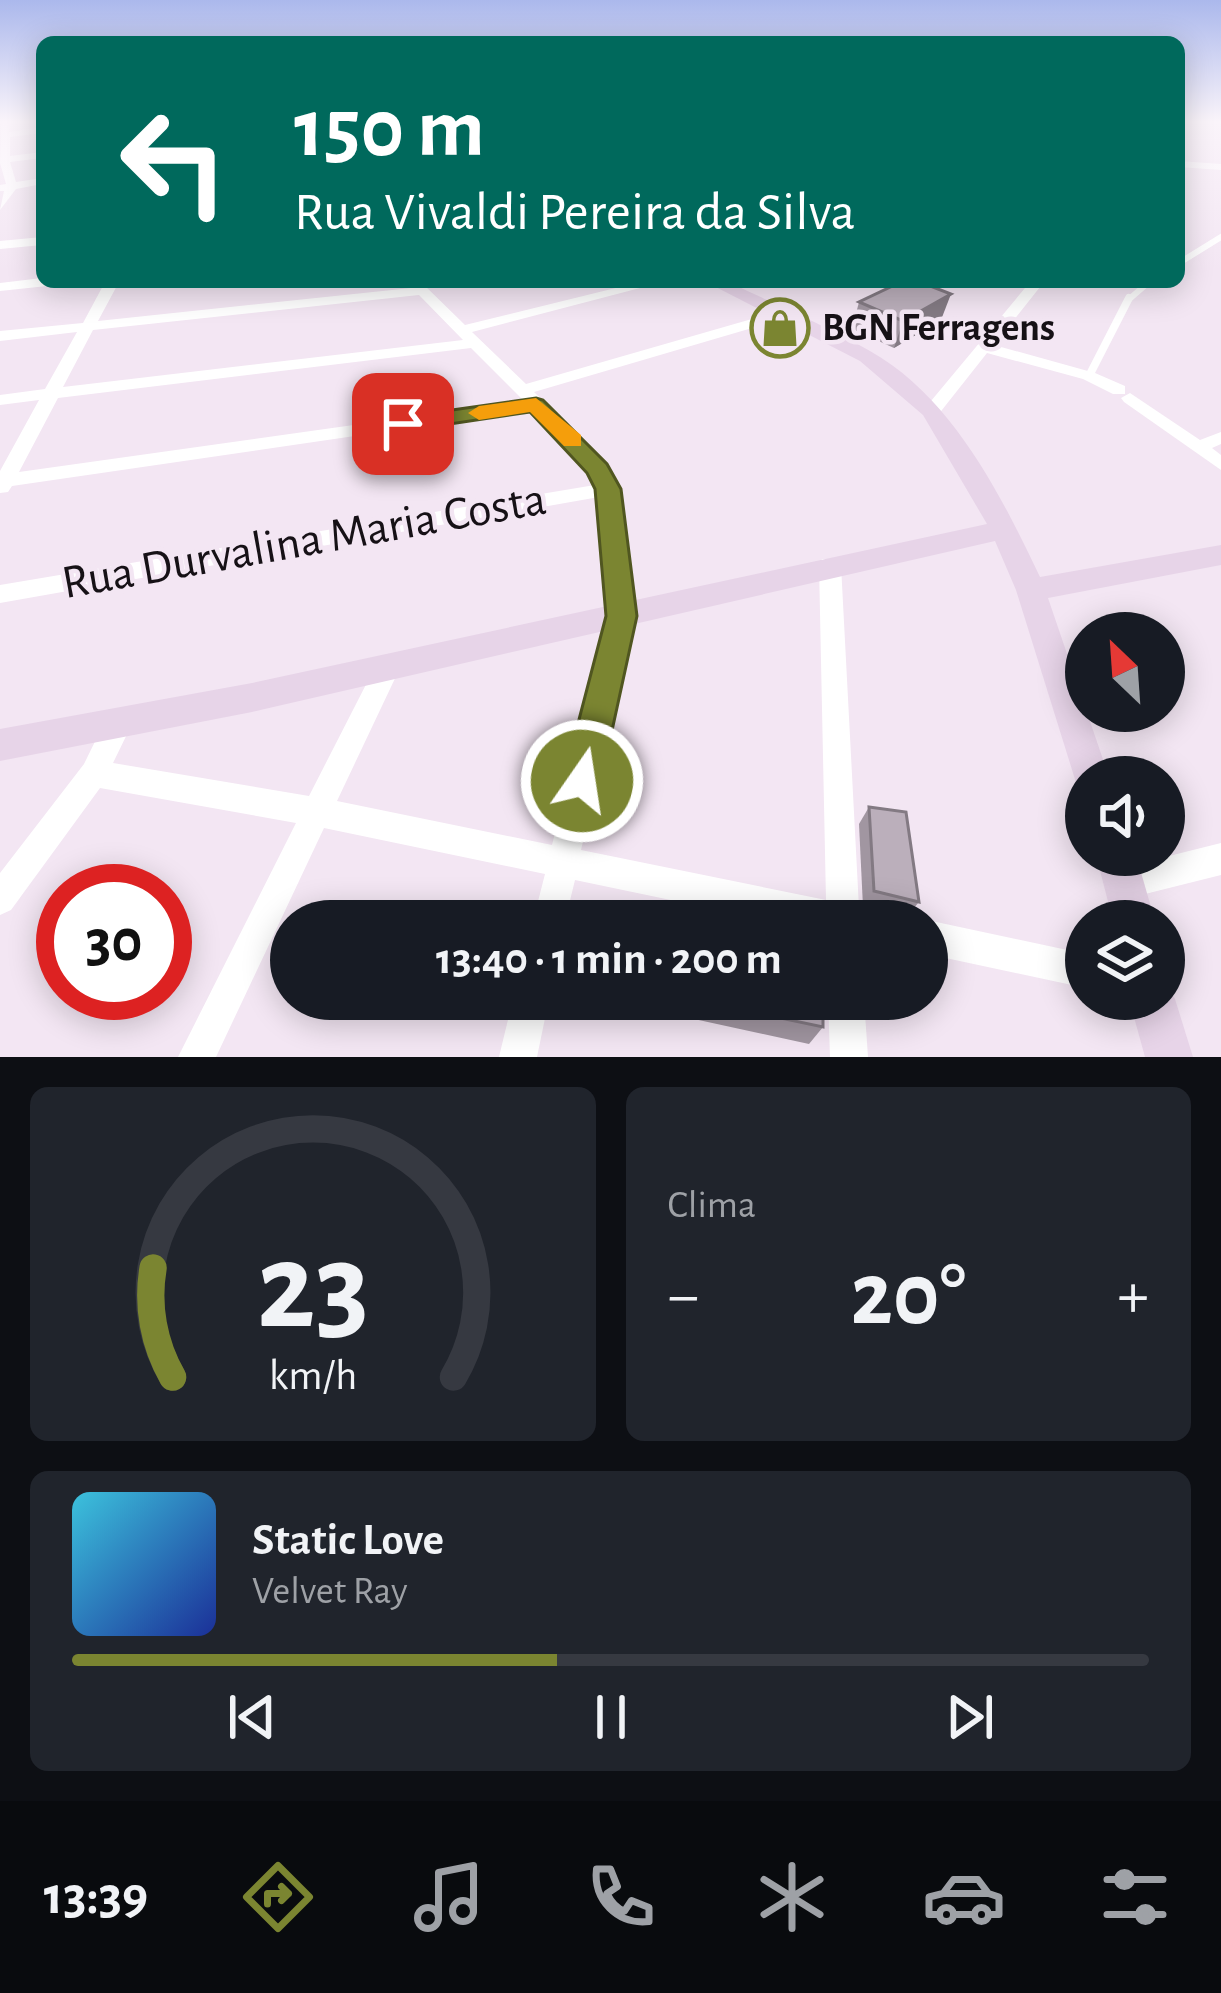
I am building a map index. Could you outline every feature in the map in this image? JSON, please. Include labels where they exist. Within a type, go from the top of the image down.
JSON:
[{"type":"street","points":[[2,206],[6,187],[36,183]]},
{"type":"street","points":[[0,245],[36,242]]},
{"type":"street","points":[[0,287],[36,283]]},
{"type":"street","points":[[2,484],[109,288]]},
{"type":"street","points":[[0,337],[401,288]]},
{"type":"street","points":[[419,288],[586,453],[608,489],[622,616],[554,900]]},
{"type":"street","points":[[0,400],[468,337],[635,288]]},
{"type":"street","points":[[728,288],[867,357],[932,411],[1004,530],[1031,590],[1084,756]]},
{"type":"street","points":[[932,411],[1032,288]]},
{"type":"street","points":[[2,484],[528,398],[785,314]]},
{"type":"street","points":[[987,347],[1089,376],[1124,394],[1221,464]]},
{"type":"street","points":[[1198,447],[1221,437]]},
{"type":"street","name":"Rua Durvalina Maria Costa","points":[[0,594],[608,489]]},
{"type":"street","points":[[0,745],[117,726],[386,670],[830,565],[1004,530]]},
{"type":"street","points":[[1031,590],[1221,555]]},
{"type":"street","points":[[830,565],[845,900]]},
{"type":"street","points":[[197,1057],[386,670]]},
{"type":"street","points":[[0,899],[94,773],[117,726]]},
{"type":"street","points":[[94,773],[318,812],[746,900]]},
{"type":"street","points":[[1125,886],[1221,859]]},
{"type":"street","points":[[948,941],[1065,967]]},
{"type":"street","points":[[518,1057],[527,1020]]},
{"type":"street","points":[[847,1020],[849,1057]]},
{"type":"street","points":[[1158,1020],[1169,1057]]},
{"type":"lane","points":[[1185,259],[1221,237]]},
{"type":"lane","points":[[1089,376],[1128,299],[1142,288]]},
{"type":"building","points":[[888,288],[936,288],[951,294],[903,321],[859,302]]},
{"type":"building","points":[[869,807],[906,812],[919,900],[874,891]]},
{"type":"building","points":[[790,1020],[823,1020],[823,1027]]},
{"type":"slow traffic","points":[[479,413],[536,405],[573,441]]},
{"type":"place","name":"BGN Ferragens","points":[[780,328]]},
{"type":"route","points":[[403,424],[536,405],[598,469],[608,489],[622,616],[582,781]]}]
